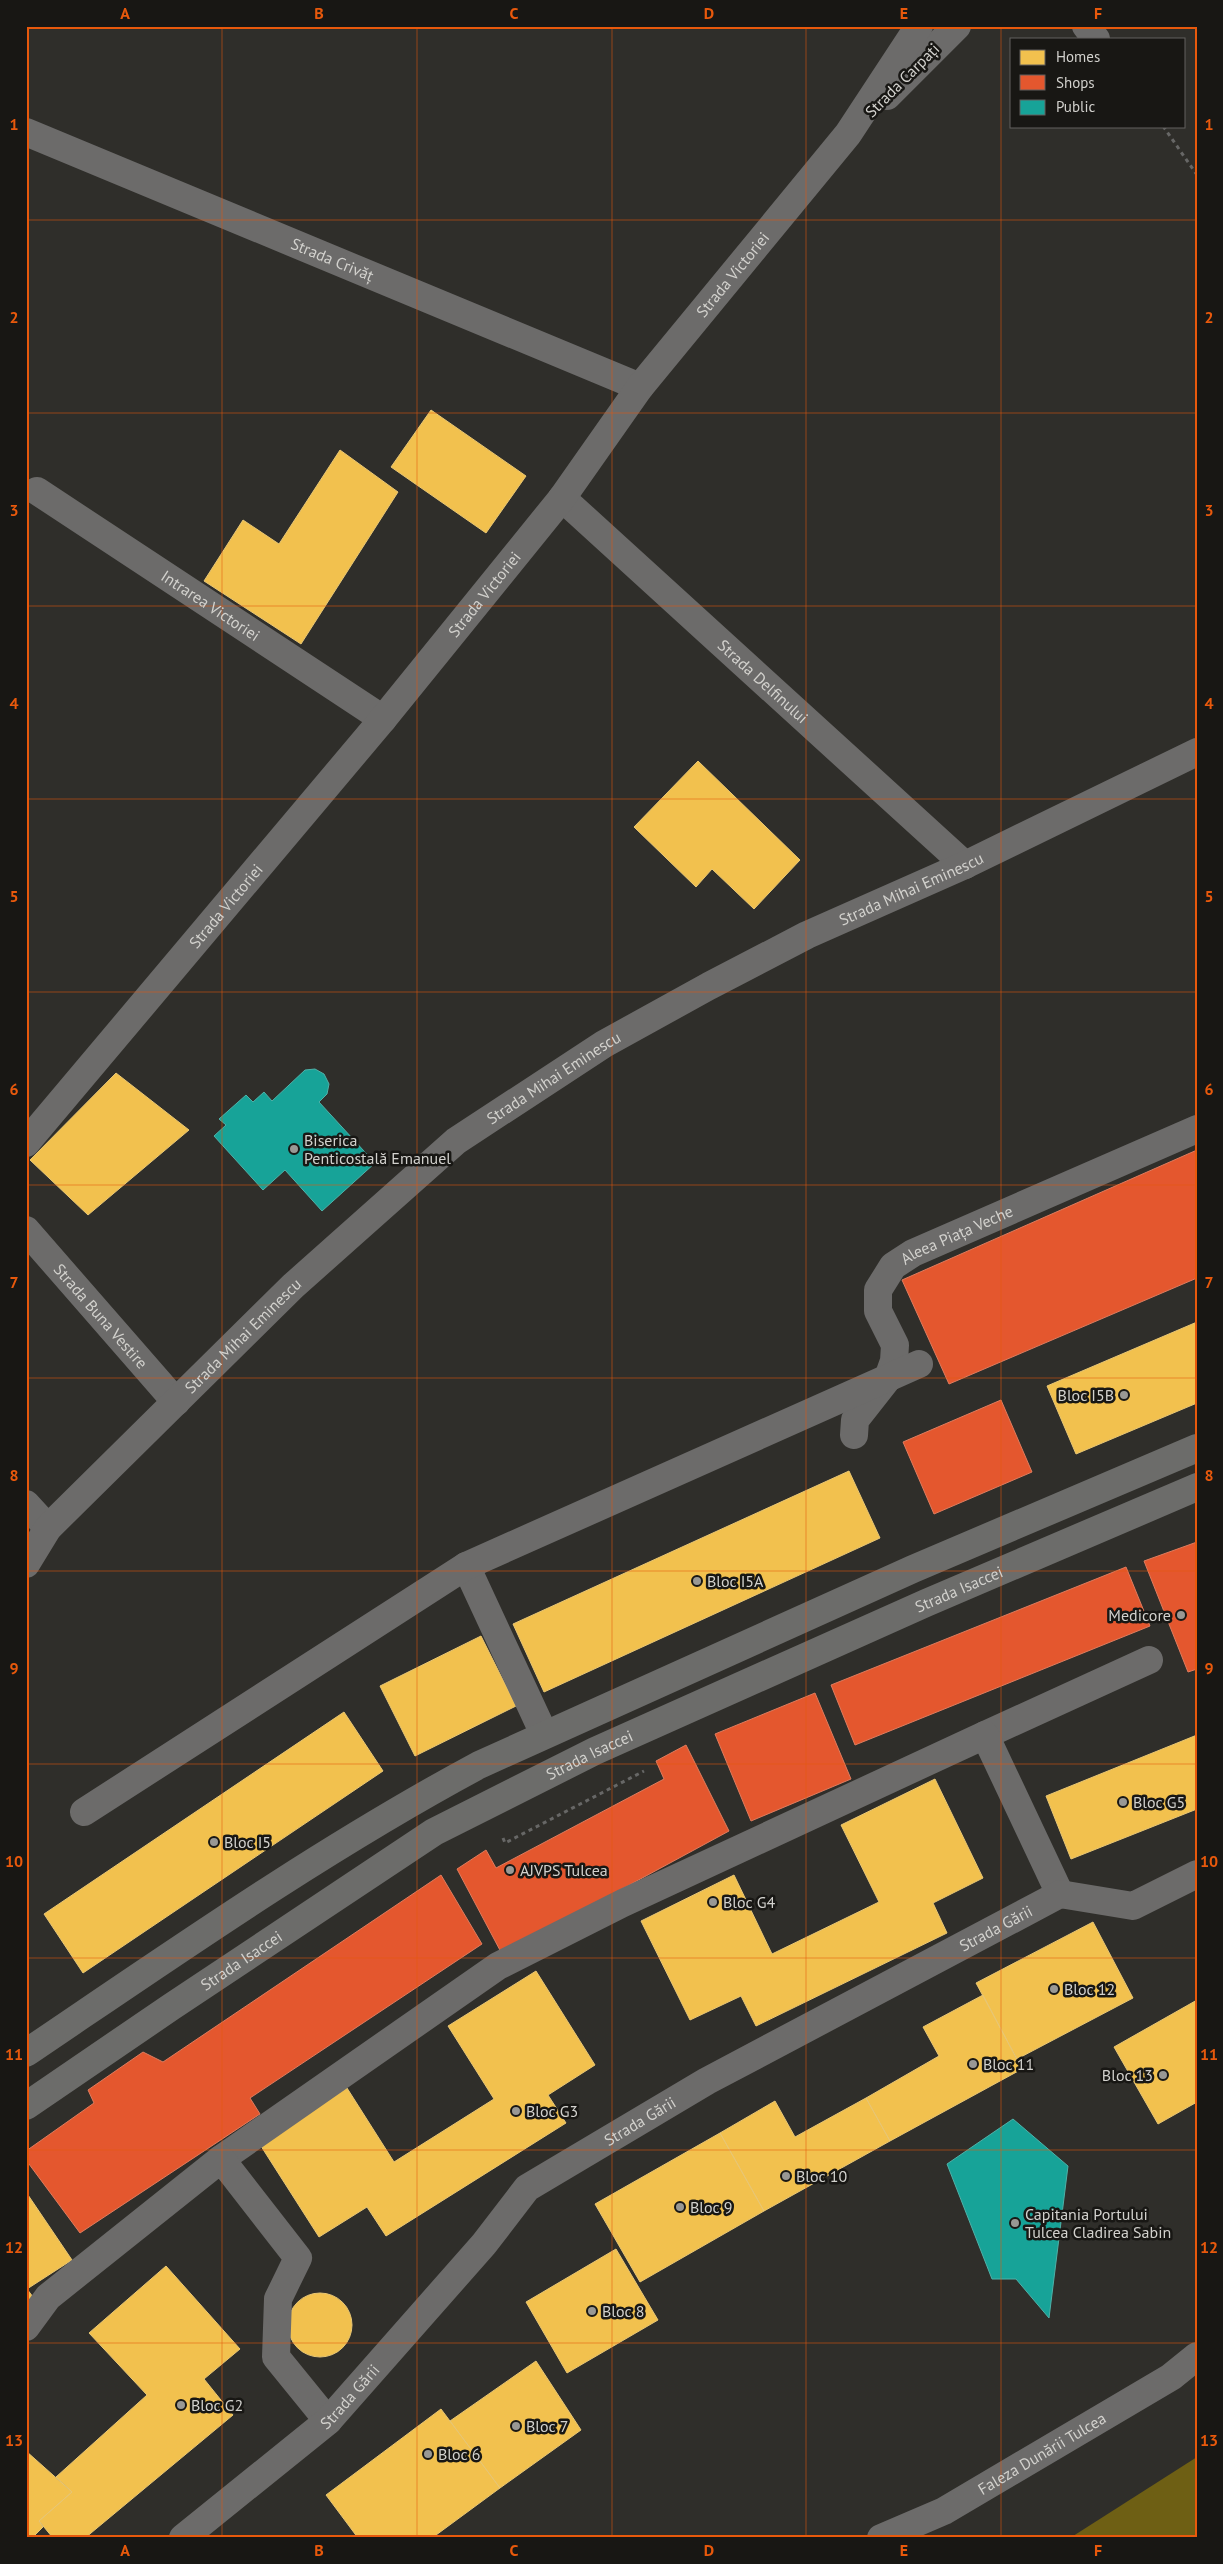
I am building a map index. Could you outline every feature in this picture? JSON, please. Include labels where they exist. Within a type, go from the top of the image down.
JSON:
[{"type":"main road","points":[[26,2054],[288,1879],[414,1800],[479,1765],[544,1734],[922,1566],[1197,1448]]},
{"type":"main road","name":"Strada Isaccei","points":[[26,2106],[171,2006],[434,1832],[595,1751],[926,1603],[1197,1487]]},
{"type":"street","name":"Strada Victoriei","points":[[26,1143],[383,719],[562,498],[640,387],[848,134],[918,26]]},
{"type":"street","name":"Strada Carpați","points":[[848,134],[957,26]]},
{"type":"street","points":[[1086,26],[1095,38]]},
{"type":"street","name":"Strada Crivăț","points":[[26,132],[640,387]]},
{"type":"street","name":"Intrarea Victoriei","points":[[37,491],[383,719]]},
{"type":"street","name":"Strada Delfinului","points":[[562,498],[965,865]]},
{"type":"street","name":"Strada Mihai Eminescu","points":[[26,1564],[48,1528],[293,1286],[456,1141],[604,1044],[709,986],[808,935],[965,865],[1197,752]]},
{"type":"street","name":"Aleea Piața Veche","points":[[854,1435],[855,1420],[888,1378],[895,1345],[878,1312],[878,1290],[893,1266],[913,1254],[1197,1128]]},
{"type":"street","name":"Strada Buna Vestire","points":[[26,1230],[176,1402]]},
{"type":"street","points":[[84,1812],[466,1566],[919,1364]]},
{"type":"street","points":[[26,1504],[48,1528]]},
{"type":"street","points":[[466,1566],[544,1734]]},
{"type":"street","points":[[26,2327],[48,2297],[221,2159],[498,1966],[623,1903],[1149,1660]]},
{"type":"street","points":[[985,1735],[1060,1894],[1132,1906],[1197,1874]]},
{"type":"street","name":"Strada Gării","points":[[183,2538],[328,2421],[484,2244],[527,2188],[707,2080],[1060,1894]]},
{"type":"street","points":[[221,2159],[298,2258],[278,2299],[276,2357],[328,2421]]},
{"type":"street","name":"Faleza Dunării Tulcea","points":[[881,2538],[944,2511],[1170,2377],[1197,2356]]},
{"type":"path","points":[[1164,128],[1197,175]]},
{"type":"shaded area","points":[[1197,2457],[1197,2538],[1070,2538]]},
{"type":"building: Homes","points":[[431,410],[526,476],[486,533],[391,467]]},
{"type":"building: Homes","points":[[340,450],[398,492],[301,644],[204,581],[243,520],[279,544]]},
{"type":"building: Homes","points":[[698,761],[800,860],[754,909],[712,869],[696,887],[634,827]]},
{"type":"building: Homes","points":[[116,1073],[189,1130],[88,1215],[30,1160]]},
{"type":"building: Homes","name":"Bloc I5B","points":[[1197,1322],[1197,1403],[1076,1454],[1047,1386]]},
{"type":"building: Homes","name":"Bloc I5A","points":[[849,1471],[880,1538],[544,1692],[513,1624]]},
{"type":"building: Homes","points":[[481,1636],[516,1706],[415,1756],[380,1686]]},
{"type":"building: Homes","name":"Bloc I5","points":[[344,1712],[383,1771],[83,1973],[44,1914]]},
{"type":"building: Homes","name":"Bloc G5","points":[[1197,1735],[1197,1809],[1071,1859],[1046,1796]]},
{"type":"building: Homes","name":"Bloc G4","points":[[935,1779],[983,1878],[933,1903],[947,1933],[756,2026],[741,1996],[690,2020],[641,1921],[734,1875],[772,1954],[879,1902],[841,1825]]},
{"type":"building: Homes","name":"Bloc 12","points":[[1093,1922],[1133,1998],[1017,2059],[976,1983]]},
{"type":"building: Homes","name":"Bloc G3","points":[[536,1971],[595,2065],[548,2095],[566,2123],[386,2236],[367,2207],[319,2237],[259,2143],[347,2088],[394,2162],[494,2099],[448,2026]]},
{"type":"building: Homes","name":"Bloc 11","points":[[983,1995],[1022,2069],[890,2141],[866,2098],[939,2056],[923,2027]]},
{"type":"building: Homes","name":"Bloc 13","points":[[1197,2000],[1197,2102],[1158,2124],[1114,2047]]},
{"type":"building: Homes","name":"Bloc 10","points":[[866,2098],[890,2141],[764,2211],[720,2133],[775,2101],[795,2137]]},
{"type":"building: Homes","name":"Bloc 9","points":[[720,2133],[764,2211],[640,2282],[595,2204]]},
{"type":"building: Homes","points":[[26,2192],[72,2260],[27,2289],[36,2301],[26,2309]]},
{"type":"building: Homes","name":"Bloc 8","points":[[616,2249],[658,2320],[567,2373],[526,2302]]},
{"type":"building: Homes","name":"Bloc G2","points":[[166,2266],[240,2349],[204,2379],[233,2415],[85,2538],[53,2538],[39,2521],[72,2492],[56,2477],[147,2395],[89,2333]]},
{"type":"building: Homes","points":[[320,2293],[338,2299],[346,2307],[352,2325],[346,2343],[338,2351],[320,2357],[302,2351],[294,2343],[288,2325],[294,2307],[302,2299]]},
{"type":"building: Homes","name":"Bloc 7","points":[[536,2361],[581,2430],[500,2488],[450,2421]]},
{"type":"building: Homes","name":"Bloc 6","points":[[441,2409],[500,2488],[432,2538],[358,2538],[326,2495]]},
{"type":"building: Homes","points":[[26,2451],[72,2492],[39,2521],[43,2527],[32,2538],[26,2538]]},
{"type":"building: Shops","points":[[1197,1150],[1197,1278],[949,1384],[902,1280]]},
{"type":"building: Shops","points":[[1001,1400],[1032,1472],[934,1514],[903,1442]]},
{"type":"building: Shops","name":"Medicore","points":[[1197,1542],[1197,1669],[1188,1672],[1144,1561]]},
{"type":"building: Shops","points":[[1126,1567],[1150,1626],[855,1745],[831,1685]]},
{"type":"building: Shops","points":[[815,1693],[851,1779],[751,1821],[715,1734]]},
{"type":"building: Shops","points":[[686,1745],[729,1831],[502,1954],[457,1869],[486,1850],[496,1868],[664,1779],[656,1761]]},
{"type":"building: Shops","points":[[441,1875],[482,1944],[250,2098],[260,2114],[80,2233],[26,2160],[26,2151],[94,2103],[88,2090],[143,2052],[163,2062]]},
{"type":"building: Public","name":"Biserica Penticostală Emanuel","points":[[315,1069],[324,1074],[329,1084],[327,1094],[319,1102],[375,1163],[322,1211],[285,1170],[263,1190],[214,1136],[226,1125],[219,1119],[246,1095],[253,1102],[264,1092],[272,1101],[305,1070]]},
{"type":"building: Public","name":"Capitania Portului Tulcea Cladirea Sabin","points":[[1013,2119],[1068,2166],[1049,2318],[1016,2279],[992,2279],[947,2164]]},
{"type":"place","name":"Biserica Penticostală Emanuel","points":[[294,1149]]},
{"type":"place","name":"Bloc I5B","points":[[1124,1395]]},
{"type":"place","name":"Bloc I5A","points":[[697,1581]]},
{"type":"place","name":"Medicore","points":[[1181,1615]]},
{"type":"place","name":"Bloc G5","points":[[1123,1802]]},
{"type":"place","name":"Bloc I5","points":[[214,1842]]},
{"type":"place","name":"AJVPS Tulcea","points":[[510,1870]]},
{"type":"place","name":"Bloc G4","points":[[713,1902]]},
{"type":"place","name":"Bloc 12","points":[[1054,1989]]},
{"type":"place","name":"Bloc 11","points":[[973,2064]]},
{"type":"place","name":"Bloc 13","points":[[1163,2075]]},
{"type":"place","name":"Bloc G3","points":[[516,2111]]},
{"type":"place","name":"Bloc 10","points":[[786,2176]]},
{"type":"place","name":"Bloc 9","points":[[680,2207]]},
{"type":"place","name":"Capitania Portului Tulcea Cladirea Sabin","points":[[1015,2223]]},
{"type":"place","name":"Bloc 8","points":[[592,2311]]},
{"type":"place","name":"Bloc G2","points":[[181,2405]]},
{"type":"place","name":"Bloc 7","points":[[516,2426]]},
{"type":"place","name":"Bloc 6","points":[[428,2454]]}]
